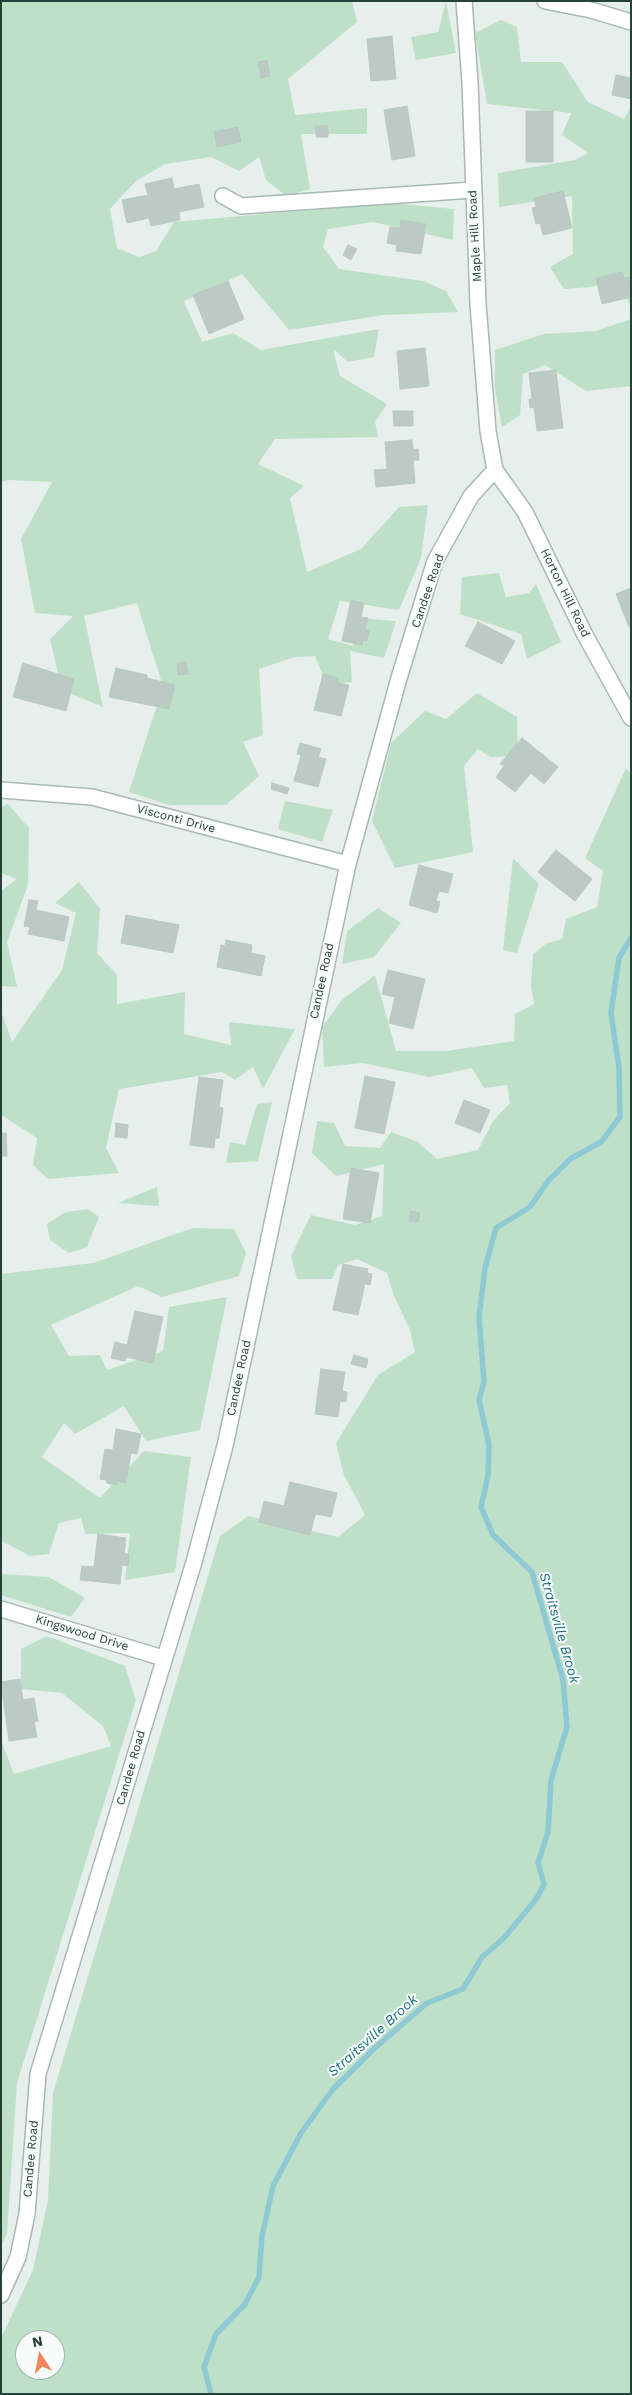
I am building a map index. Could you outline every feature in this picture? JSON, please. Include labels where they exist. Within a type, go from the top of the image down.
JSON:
[{"type":"street","name":"Maple Hill Road","points":[[464,1],[470,82],[473,190],[484,383],[488,431],[495,470]]},
{"type":"street","points":[[545,1],[591,10],[631,22]]},
{"type":"street","points":[[222,196],[242,206],[473,190]]},
{"type":"street","name":"Horton Hill Road","points":[[495,470],[525,512],[585,635],[626,699],[631,718]]},
{"type":"street","name":"Candee Road","points":[[1,2295],[18,2257],[27,2214],[38,2074],[163,1658],[194,1562],[225,1446],[348,864],[399,678],[435,561],[471,496],[495,470]]},
{"type":"street","name":"Visconti Drive","points":[[1,790],[92,797],[348,864]]},
{"type":"street","name":"Kingswood Drive","points":[[1,1609],[163,1658]]},
{"type":"green space","points":[[1,1],[352,1],[357,22],[288,79],[295,115],[367,108],[367,134],[301,134],[310,189],[286,196],[266,180],[259,157],[239,171],[211,157],[165,164],[136,181],[110,209],[117,248],[139,257],[156,251],[174,222],[391,203],[454,209],[453,240],[373,222],[328,229],[323,247],[339,269],[423,281],[446,291],[458,312],[384,315],[289,330],[242,274],[184,301],[202,342],[233,333],[261,350],[379,329],[374,357],[348,362],[333,349],[340,376],[387,404],[375,422],[378,437],[275,439],[258,464],[304,486],[290,498],[307,572],[361,549],[399,507],[428,505],[421,558],[399,610],[340,601],[328,639],[353,646],[358,618],[396,621],[384,658],[350,651],[352,682],[327,685],[315,656],[294,657],[259,669],[263,735],[243,742],[259,776],[226,805],[169,805],[129,792],[154,714],[164,690],[137,603],[84,616],[103,707],[62,690],[50,639],[73,616],[35,613],[21,539],[52,482],[9,480],[1,482]]},
{"type":"green space","points":[[446,1],[456,53],[416,60],[411,37],[438,32]]},
{"type":"green space","points":[[501,20],[517,27],[521,62],[562,62],[588,102],[624,119],[631,107],[631,306],[616,280],[591,287],[564,289],[550,267],[573,254],[572,196],[499,207],[498,173],[575,160],[588,153],[562,135],[571,113],[487,104],[475,33]]},
{"type":"green space","points":[[631,319],[631,386],[586,391],[545,365],[523,374],[520,415],[502,427],[495,390],[495,350],[543,334],[596,331]]},
{"type":"green space","points":[[499,573],[506,597],[529,593],[536,584],[561,642],[527,659],[521,634],[460,614],[462,577]]},
{"type":"green space","points":[[477,693],[517,717],[518,756],[490,757],[478,749],[464,766],[473,852],[395,868],[372,821],[391,743],[425,711],[446,719]]},
{"type":"green space","points":[[626,768],[631,774],[631,2394],[1,2394],[1,2338],[33,2270],[48,2200],[53,2093],[220,1536],[248,1516],[338,1537],[365,1515],[344,1475],[336,1443],[378,1375],[415,1352],[410,1330],[394,1296],[387,1273],[357,1259],[338,1265],[332,1279],[297,1279],[291,1256],[311,1215],[355,1225],[382,1216],[384,1164],[336,1176],[312,1153],[317,1121],[334,1123],[345,1146],[380,1148],[391,1132],[418,1142],[437,1159],[478,1150],[493,1121],[510,1103],[507,1085],[484,1088],[472,1068],[429,1077],[363,1063],[324,1067],[322,1027],[342,1000],[375,975],[396,1051],[447,1051],[514,1041],[515,1014],[534,1004],[531,986],[533,954],[547,943],[562,939],[566,919],[597,907],[603,871],[585,858]]},
{"type":"green space","points":[[285,801],[333,810],[322,842],[278,829]]},
{"type":"green space","points":[[8,804],[29,828],[28,885],[7,942],[17,987],[1,986],[1,891],[17,879],[1,873],[1,807]]},
{"type":"green space","points":[[513,858],[539,884],[517,953],[503,950]]},
{"type":"green space","points":[[79,882],[100,909],[97,953],[117,975],[117,1004],[185,992],[184,1034],[231,1045],[229,1022],[295,1029],[263,1089],[253,1067],[235,1080],[222,1072],[119,1089],[106,1148],[119,1173],[48,1179],[33,1165],[37,1138],[1,1115],[1,1011],[12,1042],[62,970],[76,913],[55,903]]},
{"type":"green space","points":[[378,908],[401,923],[374,957],[342,964],[347,931]]},
{"type":"green space","points":[[272,1102],[258,1161],[226,1163],[230,1142],[245,1145],[257,1104]]},
{"type":"green space","points":[[157,1187],[159,1206],[118,1203]]},
{"type":"green space","points":[[88,1209],[99,1217],[87,1247],[69,1253],[50,1240],[47,1224],[66,1212]]},
{"type":"green space","points":[[193,1228],[234,1229],[246,1253],[239,1276],[162,1297],[138,1286],[51,1325],[69,1356],[100,1355],[107,1370],[163,1351],[169,1307],[227,1297],[200,1430],[146,1441],[124,1406],[75,1434],[64,1423],[42,1457],[100,1498],[144,1451],[191,1457],[175,1572],[125,1580],[130,1533],[85,1534],[81,1518],[59,1523],[49,1554],[30,1556],[2,1541],[1,1574],[1,1274],[93,1263]]},
{"type":"green space","points":[[1,1574],[49,1577],[85,1598],[71,1617],[1,1595]]},
{"type":"green space","points":[[47,1636],[125,1666],[136,1700],[17,2083],[7,2234],[1,2247],[1,1740],[14,1774],[111,1746],[103,1726],[62,1693],[21,1689],[21,1649]]},
{"type":"building","points":[[392,36],[396,79],[371,81],[367,39]]},
{"type":"building","points":[[267,60],[270,76],[261,78],[258,62]]},
{"type":"building","points":[[616,75],[631,78],[631,99],[612,95]]},
{"type":"building","points":[[407,106],[415,156],[392,160],[384,110]]},
{"type":"building","points":[[526,111],[553,111],[553,162],[526,162]]},
{"type":"building","points":[[316,126],[328,126],[328,137],[316,137]]},
{"type":"building","points":[[238,127],[241,142],[217,147],[214,132]]},
{"type":"building","points":[[172,178],[174,189],[199,184],[204,207],[179,212],[180,220],[151,226],[149,218],[127,223],[122,200],[148,195],[145,184]]},
{"type":"building","points":[[563,191],[572,228],[543,235],[540,223],[536,224],[532,208],[536,207],[534,198]]},
{"type":"building","points":[[401,220],[426,224],[421,254],[396,251],[397,245],[387,243],[390,227],[400,228]]},
{"type":"building","points":[[348,245],[357,249],[351,260],[343,255]]},
{"type":"building","points":[[622,272],[624,278],[629,277],[631,297],[602,304],[596,278]]},
{"type":"building","points":[[228,281],[244,319],[209,334],[193,295]]},
{"type":"building","points":[[425,348],[429,386],[400,389],[397,351]]},
{"type":"building","points":[[556,370],[563,428],[537,431],[534,407],[530,408],[529,399],[532,399],[529,373]]},
{"type":"building","points":[[393,411],[413,411],[413,426],[394,426]]},
{"type":"building","points":[[412,440],[413,450],[418,449],[419,460],[413,460],[415,483],[376,487],[374,470],[387,469],[385,442]]},
{"type":"building","points":[[631,588],[631,627],[629,627],[616,594]]},
{"type":"building","points":[[351,600],[364,603],[361,617],[368,618],[365,630],[369,631],[367,641],[363,640],[362,645],[342,641]]},
{"type":"building","points":[[478,622],[515,641],[502,664],[465,646]]},
{"type":"building","points":[[186,662],[188,674],[178,675],[177,663]]},
{"type":"building","points":[[23,663],[74,679],[66,711],[13,697]]},
{"type":"building","points":[[116,668],[147,675],[147,678],[175,685],[169,709],[109,697]]},
{"type":"building","points":[[323,674],[339,678],[338,683],[349,685],[341,716],[314,710]]},
{"type":"building","points":[[522,738],[558,767],[544,784],[531,773],[515,792],[496,777],[504,766],[500,764]]},
{"type":"building","points":[[300,743],[321,749],[318,757],[326,759],[318,787],[294,781],[301,755],[297,754]]},
{"type":"building","points":[[272,783],[289,788],[287,794],[271,789]]},
{"type":"building","points":[[556,850],[592,879],[575,901],[538,872]]},
{"type":"building","points":[[419,865],[453,874],[448,893],[439,891],[436,901],[440,902],[437,913],[409,905]]},
{"type":"building","points":[[29,900],[38,901],[36,910],[69,917],[64,941],[28,934],[30,927],[24,926]]},
{"type":"building","points":[[126,915],[179,925],[173,953],[121,943]]},
{"type":"building","points":[[226,940],[252,945],[251,953],[265,956],[261,976],[217,967],[221,945],[225,946]]},
{"type":"building","points":[[388,970],[425,979],[413,1029],[389,1023],[395,997],[382,994]]},
{"type":"building","points":[[365,1076],[395,1082],[384,1134],[355,1128]]},
{"type":"building","points":[[199,1077],[223,1080],[219,1107],[223,1108],[219,1138],[215,1138],[214,1148],[190,1145]]},
{"type":"building","points":[[464,1100],[490,1110],[480,1133],[455,1123]]},
{"type":"building","points":[[116,1123],[128,1125],[127,1138],[115,1137]]},
{"type":"building","points":[[1,1133],[6,1133],[7,1156],[1,1156]]},
{"type":"building","points":[[351,1168],[379,1173],[370,1223],[343,1219]]},
{"type":"building","points":[[411,1211],[420,1213],[418,1222],[409,1221]]},
{"type":"building","points":[[343,1264],[368,1269],[367,1273],[372,1274],[370,1285],[365,1284],[358,1315],[333,1310]]},
{"type":"building","points":[[135,1311],[163,1317],[153,1363],[126,1357],[125,1361],[111,1358],[115,1342],[127,1345]]},
{"type":"building","points":[[354,1355],[368,1359],[366,1368],[351,1364]]},
{"type":"building","points":[[321,1369],[345,1372],[342,1391],[347,1392],[346,1402],[340,1401],[338,1417],[315,1414]]},
{"type":"building","points":[[116,1429],[141,1434],[137,1454],[131,1453],[126,1483],[117,1481],[117,1485],[100,1479],[105,1449],[113,1450]]},
{"type":"building","points":[[290,1482],[337,1493],[331,1517],[315,1515],[310,1535],[259,1522],[264,1501],[284,1506]]},
{"type":"building","points":[[98,1534],[126,1538],[124,1554],[129,1554],[128,1566],[122,1565],[120,1584],[80,1580],[82,1566],[94,1567]]},
{"type":"building","points":[[20,1679],[23,1700],[34,1698],[38,1721],[34,1722],[37,1737],[9,1741],[1,1682]]},
{"type":"waterway","name":"Straitsville Brook","points":[[211,2394],[204,2367],[216,2334],[245,2304],[259,2277],[262,2236],[273,2186],[301,2133],[333,2089],[376,2047],[427,2003],[463,1989],[482,1957],[504,1938],[537,1898],[544,1884],[538,1863],[548,1832],[551,1780],[567,1727],[563,1680],[532,1572],[493,1535],[481,1507],[488,1476],[489,1445],[479,1400],[484,1382],[479,1317],[485,1268],[496,1228],[530,1207],[548,1181],[570,1159],[601,1142],[620,1117],[619,1068],[611,1013],[619,958],[631,938]]}]
